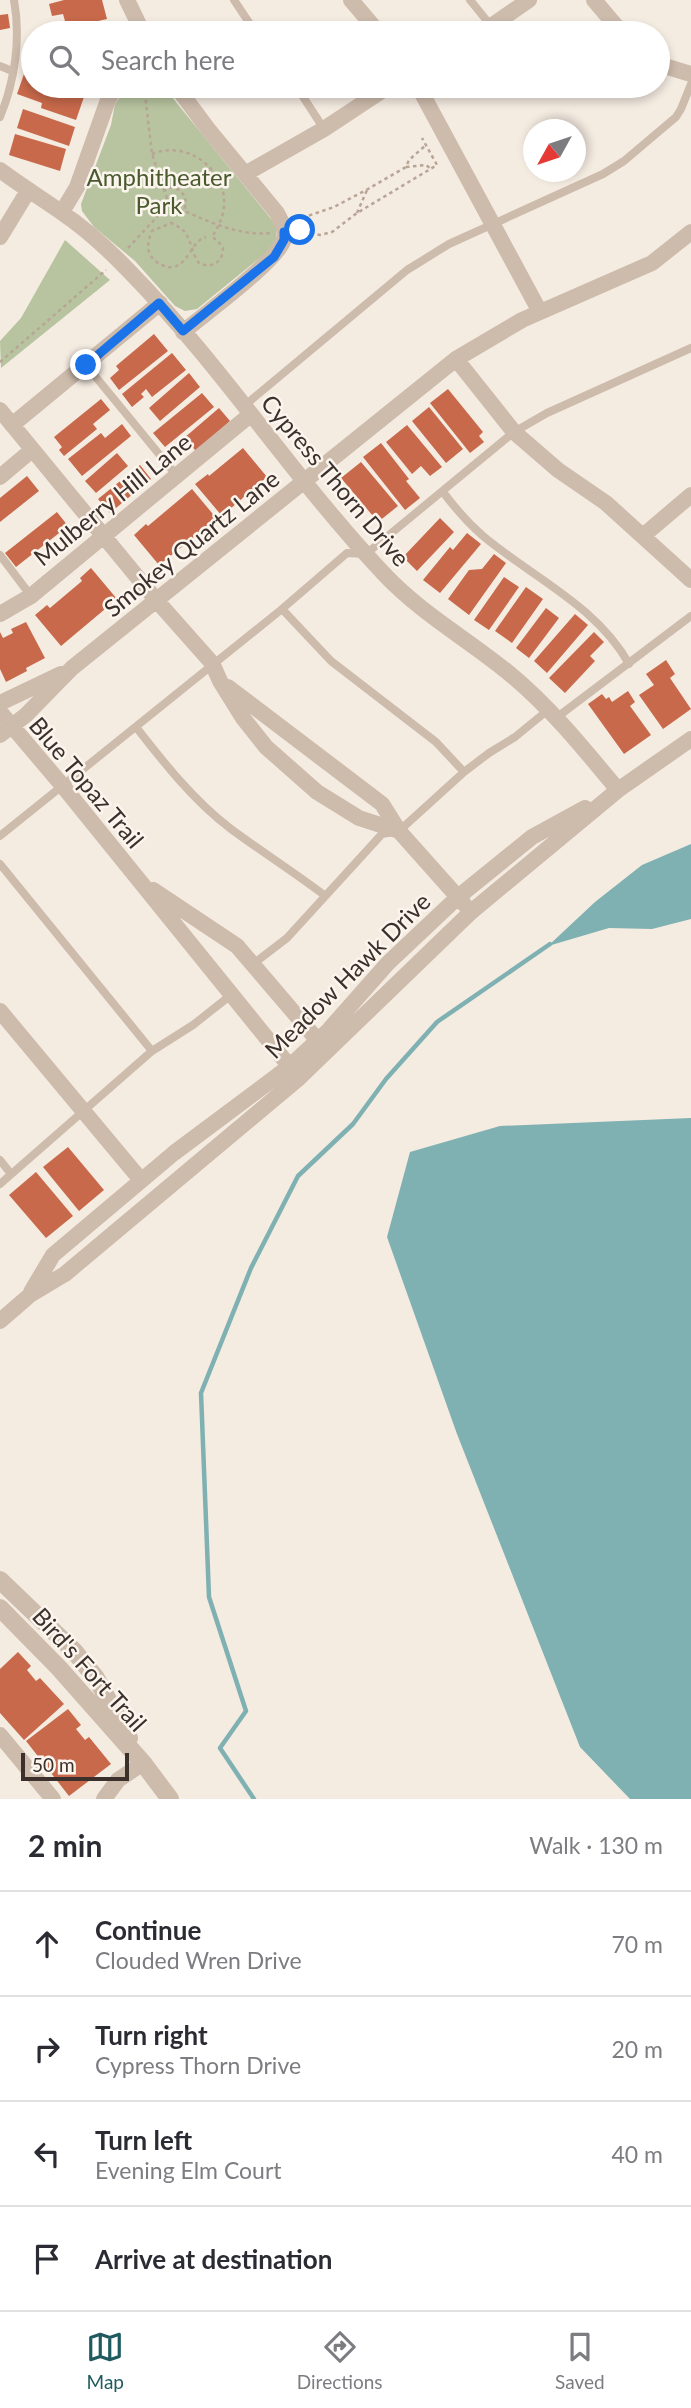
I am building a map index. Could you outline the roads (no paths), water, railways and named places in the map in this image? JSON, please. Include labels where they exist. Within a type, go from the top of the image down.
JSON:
[{"type":"street","points":[[127,0],[137,21]]},
{"type":"street","points":[[351,0],[369,21]]},
{"type":"street","points":[[499,21],[529,0]]},
{"type":"street","points":[[594,0],[612,21]]},
{"type":"street","points":[[670,68],[691,74]]},
{"type":"street","points":[[62,212],[77,187],[109,98]]},
{"type":"street","points":[[183,331],[274,257],[284,240],[284,227],[277,213],[185,98]]},
{"type":"street","points":[[245,174],[370,98]]},
{"type":"street","points":[[425,98],[540,312]]},
{"type":"street","name":"Cypress Thorn Drive","points":[[0,170],[62,212],[117,259],[183,331],[303,481],[366,554],[417,604],[507,671],[552,714],[618,790]]},
{"type":"street","name":"Cypress Thorn Drive","points":[[0,180],[28,191]]},
{"type":"street","points":[[0,237],[28,191]]},
{"type":"street","name":"Smokey Quartz Lane","points":[[6,731],[72,668],[456,359],[497,332],[652,263],[691,232]]},
{"type":"street","points":[[12,425],[159,303]]},
{"type":"street","points":[[456,359],[514,432],[558,470],[607,503],[691,580]]},
{"type":"street","points":[[0,410],[157,601],[212,663],[243,718],[266,747],[317,792],[359,818],[400,831]]},
{"type":"street","name":"Mulberry Hill Lane","points":[[0,614],[31,596],[177,476],[247,411]]},
{"type":"street","points":[[0,477],[32,450]]},
{"type":"street","points":[[644,535],[691,495]]},
{"type":"street","name":"Smokey Quartz Lane","points":[[0,703],[72,668]]},
{"type":"street","points":[[220,681],[382,804],[400,831],[471,912]]},
{"type":"street","name":"Blue Topaz Trail","points":[[0,712],[6,731],[62,785],[294,1073]]},
{"type":"street","name":"Meadow Hawk Drive","points":[[2,1316],[65,1274],[156,1198],[471,912],[618,790],[691,739]]},
{"type":"street","name":"Meadow Hawk Drive","points":[[322,1046],[388,963],[458,897],[532,837],[618,790]]},
{"type":"street","name":"Blue Topaz Trail","points":[[140,881],[237,946],[322,1046]]},
{"type":"street","points":[[0,1011],[141,1181]]},
{"type":"street","name":"Meadow Hawk Drive","points":[[30,1295],[53,1255],[174,1153],[294,1073]]},
{"type":"street","name":"Bird's Fort Trail","points":[[0,1580],[74,1651],[96,1678],[143,1763]]},
{"type":"street","name":"Bird's Fort Trail","points":[[0,1608],[59,1668],[143,1763],[170,1799]]},
{"type":"street","points":[[0,1735],[52,1799]]},
{"type":"street","points":[[104,1799],[118,1780],[143,1763]]},
{"type":"lane","points":[[0,117],[18,37],[14,0]]},
{"type":"lane","points":[[234,0],[248,21]]},
{"type":"lane","points":[[470,0],[481,21]]},
{"type":"lane","points":[[0,66],[12,71]]},
{"type":"lane","points":[[247,411],[407,270],[449,244],[624,162],[676,117],[691,84]]},
{"type":"lane","points":[[304,98],[324,128]]},
{"type":"lane","points":[[0,836],[282,609],[347,553],[366,554],[514,432],[547,413],[691,348]]},
{"type":"lane","points":[[86,365],[177,476]]},
{"type":"lane","points":[[443,492],[482,535],[600,625],[620,647],[629,664]]},
{"type":"lane","points":[[0,555],[31,596]]},
{"type":"lane","points":[[282,609],[331,661],[436,742],[464,772]]},
{"type":"lane","points":[[253,964],[287,938],[382,834],[400,831],[464,772],[629,664],[691,616]]},
{"type":"lane","points":[[136,727],[172,771],[230,829],[324,895]]},
{"type":"lane","points":[[0,864],[152,1051]]},
{"type":"lane","points":[[0,1184],[152,1051],[193,1025],[231,995]]},
{"type":"lane","points":[[0,1160],[11,1174]]},
{"type":"lane","points":[[141,1181],[156,1198]]},
{"type":"water","points":[[691,844],[691,919],[652,929],[609,928],[548,946],[595,902],[642,865]]},
{"type":"water","points":[[691,1118],[691,1799],[630,1799],[580,1747],[457,1434],[387,1237],[410,1152],[500,1126]]},
{"type":"waterway","points":[[254,1799],[220,1748],[246,1711],[209,1597],[201,1393],[251,1268],[298,1176],[353,1124],[386,1079],[437,1022],[550,944]]},
{"type":"park label","name":"Amphitheater Park","points":[[159,190]]}]
